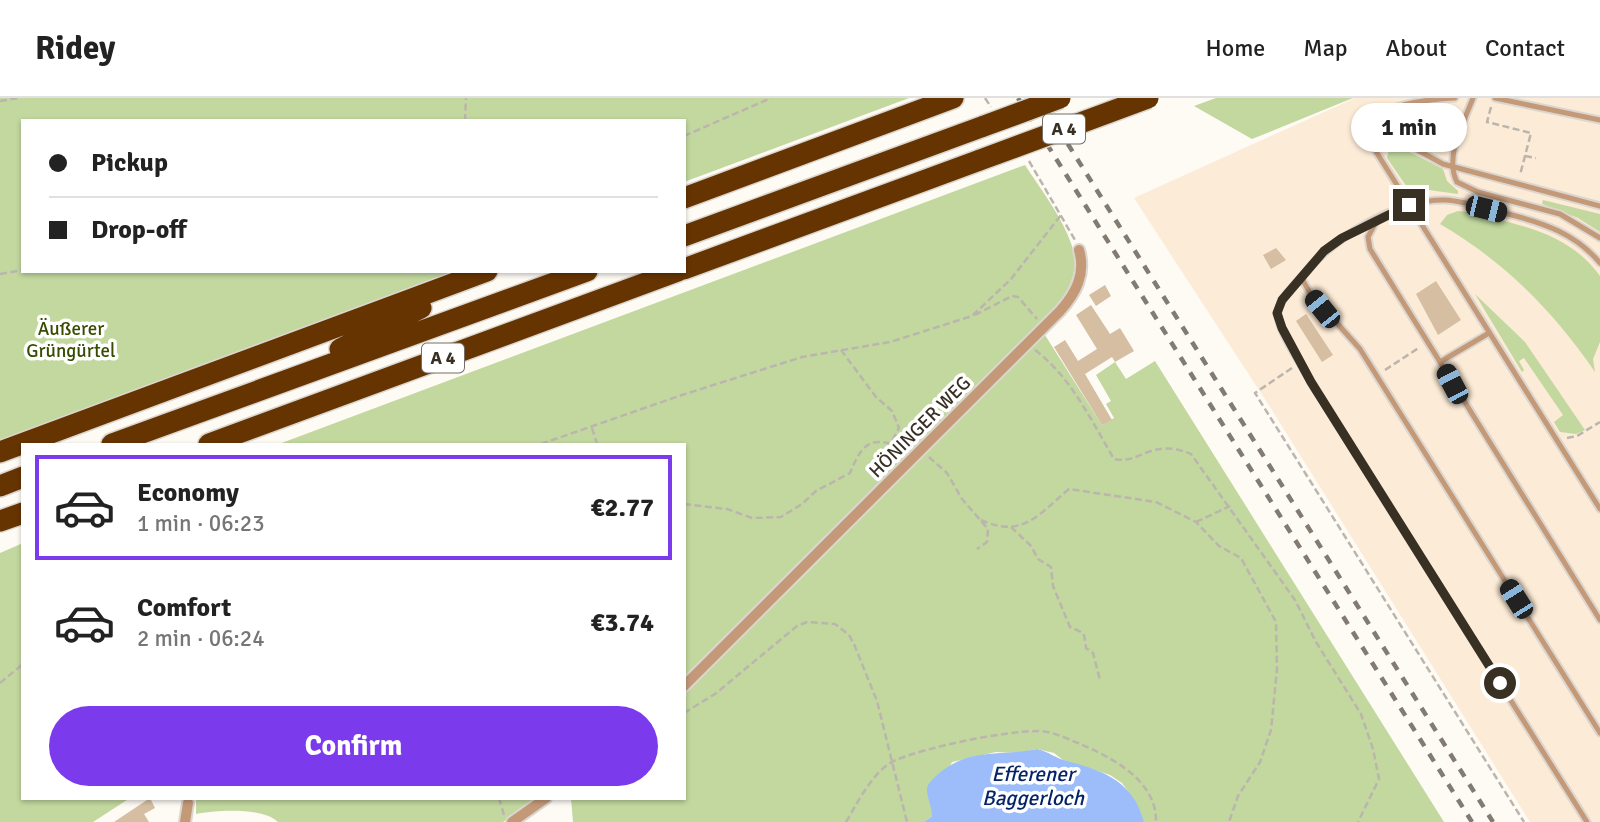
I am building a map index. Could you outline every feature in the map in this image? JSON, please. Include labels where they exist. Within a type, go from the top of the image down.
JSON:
[{"type":"highway","name":"A 4","points":[[686,235],[1060,98]]},
{"type":"highway","name":"A 4","points":[[686,268],[1148,98]]},
{"type":"highway","points":[[686,197],[949,99]]},
{"type":"highway","points":[[24,443],[482,273]]},
{"type":"highway","points":[[256,392],[491,273]]},
{"type":"highway","name":"A 4","points":[[115,443],[582,273]]},
{"type":"highway","name":"A 4","points":[[212,443],[673,273]]},
{"type":"highway","points":[[0,452],[21,444]]},
{"type":"highway","points":[[0,486],[21,478]]},
{"type":"highway","points":[[0,522],[21,514]]},
{"type":"street","name":"HÖNINGER WEG","points":[[686,684],[1044,327],[1075,290],[1082,270],[1079,250]]},
{"type":"street","points":[[509,822],[543,800]]},
{"type":"street","points":[[185,822],[188,803]]},
{"type":"lane","points":[[1455,98],[1411,104],[1385,111],[1371,128],[1375,150],[1600,509]]},
{"type":"lane","points":[[1473,98],[1452,165],[1457,182],[1467,189],[1572,219],[1600,238]]},
{"type":"lane","points":[[1494,98],[1600,120]]},
{"type":"lane","points":[[1375,150],[1392,139],[1401,141],[1443,164],[1600,206]]},
{"type":"lane","points":[[1587,822],[1300,362],[1277,313],[1282,300],[1324,251],[1409,205],[1449,200],[1535,221],[1570,237],[1600,263]]},
{"type":"lane","points":[[1535,221],[1538,209]]},
{"type":"lane","points":[[1376,221],[1368,237],[1370,249],[1600,620]]},
{"type":"lane","points":[[1301,277],[1310,293],[1360,349],[1600,733]]},
{"type":"lane","points":[[1440,362],[1489,333]]},
{"type":"path","points":[[0,102],[19,98]]},
{"type":"path","points":[[465,119],[466,98]]},
{"type":"path","points":[[686,135],[771,98]]},
{"type":"path","points":[[1494,98],[1487,122],[1531,133],[1518,186]]},
{"type":"path","points":[[1525,156],[1536,158]]},
{"type":"path","points":[[1030,163],[1079,250]]},
{"type":"path","points":[[972,316],[1011,279],[1061,215]]},
{"type":"path","points":[[0,274],[21,270]]},
{"type":"path","points":[[544,443],[802,357],[890,341],[972,316],[1013,296],[1018,297],[1044,327]]},
{"type":"path","points":[[1376,375],[1429,341]]},
{"type":"path","points":[[1027,344],[1053,363],[1065,378],[1114,458],[1123,461],[1160,447],[1175,447],[1191,454],[1230,506],[1295,600],[1316,642],[1361,714],[1373,749],[1379,779],[1358,822]]},
{"type":"path","points":[[841,350],[876,397],[892,411],[899,428],[891,443]]},
{"type":"path","points":[[1300,362],[1255,393],[1524,822]]},
{"type":"path","points":[[1557,440],[1577,436],[1600,422]]},
{"type":"path","points":[[592,428],[597,443]]},
{"type":"path","points":[[686,504],[727,509],[752,518],[781,517],[816,491],[850,473],[859,452],[868,443],[891,443],[919,453],[947,473],[962,499],[981,520],[989,535],[987,542],[977,549]]},
{"type":"path","points":[[981,520],[1011,527],[1027,524],[1069,489],[1156,502],[1196,523],[1219,546],[1241,558],[1276,622],[1277,669],[1271,730],[1260,762],[1238,796],[1229,822]]},
{"type":"path","points":[[1196,523],[1230,506]]},
{"type":"path","points":[[1011,527],[1031,546],[1038,559],[1051,567],[1056,596],[1070,627],[1080,629],[1085,635],[1086,648],[1093,653],[1100,680]]},
{"type":"path","points":[[686,712],[715,694],[797,626],[807,622],[827,622],[843,629],[855,644],[877,701],[894,760],[897,787],[907,822]]},
{"type":"path","points":[[0,683],[21,666]]},
{"type":"path","points":[[846,822],[860,798],[894,760],[978,740],[1012,734],[1049,732],[1122,764],[1150,797],[1156,822]]},
{"type":"path","points":[[500,800],[509,822]]},
{"type":"shaded area","points":[[1355,98],[1600,98],[1600,822],[1530,822],[1270,407],[1134,198]]},
{"type":"green space","name":"Äußerer Grüngürtel","points":[[0,98],[909,98],[686,181],[686,119],[21,119],[21,273],[450,273],[0,440]]},
{"type":"green space","points":[[1216,98],[1353,98],[1252,139],[1194,106]]},
{"type":"green space","points":[[1396,145],[1443,169],[1447,181],[1458,194],[1407,187],[1387,158],[1389,149]]},
{"type":"green space","points":[[1025,165],[1056,212],[1073,250],[1073,274],[1058,307],[686,676],[686,443],[282,443]]},
{"type":"green space","points":[[1543,200],[1600,214],[1600,232],[1578,218],[1542,204]]},
{"type":"green space","points":[[1458,211],[1540,232],[1579,253],[1590,264],[1600,276],[1600,342],[1593,359],[1595,372],[1562,328],[1526,289],[1486,255],[1440,224],[1447,215]]},
{"type":"green space","points":[[1475,294],[1525,342],[1585,430],[1576,434],[1560,432],[1554,422],[1563,415],[1524,358],[1519,361],[1524,370],[1522,372]]},
{"type":"green space","points":[[1043,332],[1102,425],[1114,418],[1106,404],[1111,401],[1096,375],[1115,362],[1126,379],[1155,361],[1444,822],[1144,822],[1122,783],[1110,775],[1037,749],[1018,753],[996,752],[952,762],[932,804],[932,816],[924,822],[573,822],[571,800],[686,800],[686,690],[810,570]]},
{"type":"green space","points":[[21,544],[21,800],[127,800],[93,822],[0,822],[0,553]]},
{"type":"green space","points":[[196,800],[533,800],[503,822],[278,822],[271,817],[251,812],[215,811],[196,814]]},
{"type":"water","name":"Efferener Baggerloch","points":[[1037,749],[1115,780],[1133,797],[1144,822],[924,822],[932,816],[927,788],[937,775],[949,766],[985,754]]},
{"type":"building","points":[[1276,248],[1286,260],[1271,269],[1263,255]]},
{"type":"building","points":[[1436,281],[1461,320],[1438,335],[1416,294]]},
{"type":"building","points":[[1105,285],[1111,296],[1096,306],[1089,295]]},
{"type":"building","points":[[1091,305],[1110,334],[1120,328],[1134,351],[1115,362],[1112,357],[1085,374],[1112,420],[1102,425],[1054,347],[1065,340],[1078,361],[1097,349],[1076,315]]},
{"type":"building","points":[[1306,314],[1333,355],[1322,362],[1296,321]]},
{"type":"building","points":[[147,800],[151,800],[155,808],[144,814],[149,822],[114,822]]},
{"type":"railway","points":[[1018,98],[1472,822]]},
{"type":"railway","points":[[1039,98],[1493,822]]},
{"type":"route","points":[[1409,205],[1342,238],[1324,251],[1282,300],[1277,313],[1282,328],[1311,382],[1500,683]]}]
